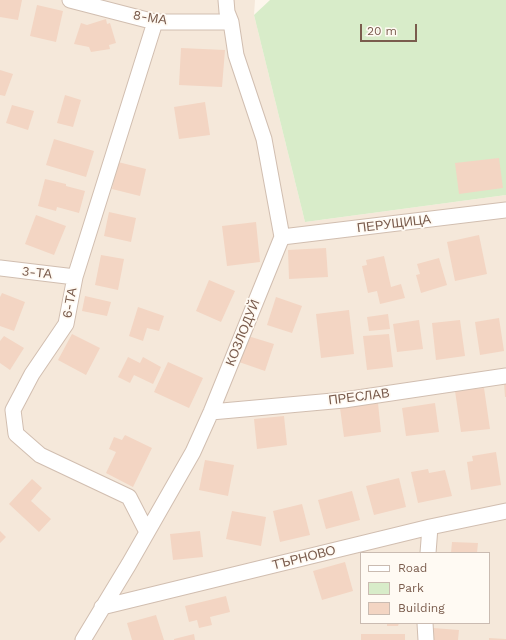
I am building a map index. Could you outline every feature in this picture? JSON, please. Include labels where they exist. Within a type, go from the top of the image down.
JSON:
[{"type":"street","name":"8-МА","points":[[70,0],[155,22],[231,22]]},
{"type":"street","points":[[226,0],[236,55],[264,139],[282,237]]},
{"type":"street","name":"6-ТА","points":[[148,532],[129,497],[40,456],[16,434],[13,410],[32,374],[66,324],[75,276],[155,22]]},
{"type":"street","name":"ПЕРУЩИЦА","points":[[282,237],[506,210]]},
{"type":"street","name":"КОЗЛОДУЙ","points":[[83,640],[148,532],[193,452],[211,412],[282,237]]},
{"type":"street","name":"3-ТА","points":[[0,268],[75,276]]},
{"type":"street","name":"ПРЕСЛАВ","points":[[211,412],[344,400],[506,376]]},
{"type":"street","name":"ТЪРНОВО","points":[[102,607],[506,511]]},
{"type":"street","points":[[428,552],[430,528]]},
{"type":"street","points":[[425,624],[426,640]]},
{"type":"shaded area","points":[[0,0],[255,0],[254,15],[305,222],[506,195],[506,640],[0,640]]},
{"type":"green space","points":[[270,0],[506,0],[506,195],[305,222],[254,15]]},
{"type":"building","points":[[0,0],[22,0],[18,20],[0,17]]},
{"type":"building","points":[[37,5],[63,11],[56,42],[30,36]]},
{"type":"building","points":[[106,19],[107,24],[110,23],[116,43],[109,45],[110,49],[91,52],[89,47],[74,44],[81,23],[87,25]]},
{"type":"building","points":[[181,48],[225,50],[222,87],[179,85]]},
{"type":"building","points":[[0,70],[13,74],[5,96],[0,95]]},
{"type":"building","points":[[65,95],[81,100],[73,127],[57,123]]},
{"type":"building","points":[[205,102],[210,135],[179,139],[174,107]]},
{"type":"building","points":[[12,105],[34,111],[28,130],[6,123]]},
{"type":"building","points":[[54,139],[94,151],[86,177],[46,165]]},
{"type":"building","points":[[499,158],[503,188],[459,194],[455,163]]},
{"type":"building","points":[[118,162],[146,169],[140,196],[112,189]]},
{"type":"building","points":[[45,179],[66,184],[66,186],[85,191],[79,213],[57,207],[56,211],[38,206]]},
{"type":"building","points":[[109,212],[136,218],[131,242],[104,236]]},
{"type":"building","points":[[36,215],[66,226],[54,255],[25,244]]},
{"type":"building","points":[[256,222],[260,262],[227,266],[222,226]]},
{"type":"building","points":[[479,235],[487,274],[455,281],[447,242]]},
{"type":"building","points":[[326,248],[328,277],[289,279],[288,250]]},
{"type":"building","points":[[101,255],[124,259],[118,290],[95,285]]},
{"type":"building","points":[[384,256],[391,287],[401,284],[405,298],[380,304],[377,291],[368,293],[362,266],[367,265],[366,260]]},
{"type":"building","points":[[439,258],[447,285],[421,293],[416,275],[420,274],[417,264]]},
{"type":"building","points":[[209,280],[235,291],[221,322],[196,311]]},
{"type":"building","points":[[2,293],[25,302],[14,331],[0,326],[0,297]]},
{"type":"building","points":[[85,296],[111,302],[107,316],[82,311]]},
{"type":"building","points":[[276,297],[302,306],[292,333],[267,325]]},
{"type":"building","points":[[138,307],[164,316],[159,331],[147,328],[143,341],[129,336]]},
{"type":"building","points":[[349,310],[354,354],[321,358],[316,314]]},
{"type":"building","points":[[388,314],[390,329],[369,331],[367,317]]},
{"type":"building","points":[[499,318],[504,351],[480,355],[475,322]]},
{"type":"building","points":[[419,320],[423,349],[397,352],[393,324]]},
{"type":"building","points":[[460,320],[465,356],[436,360],[432,323]]},
{"type":"building","points":[[72,334],[100,348],[86,375],[58,360]]},
{"type":"building","points":[[389,334],[393,367],[367,370],[363,336]]},
{"type":"building","points":[[4,336],[24,348],[10,370],[0,363],[0,341]]},
{"type":"building","points":[[248,336],[274,344],[265,371],[239,362]]},
{"type":"building","points":[[128,357],[140,363],[143,357],[161,367],[153,384],[134,375],[130,383],[118,377]]},
{"type":"building","points":[[168,362],[203,378],[189,408],[154,392]]},
{"type":"building","points":[[504,384],[506,384],[506,397],[505,397]]},
{"type":"building","points":[[484,388],[490,429],[461,432],[455,391]]},
{"type":"building","points":[[378,403],[381,432],[344,437],[340,408]]},
{"type":"building","points":[[435,403],[439,432],[406,436],[402,408]]},
{"type":"building","points":[[284,416],[287,445],[257,449],[254,419]]},
{"type":"building","points":[[125,435],[152,448],[133,487],[106,473],[116,452],[109,449],[114,437],[122,440]]},
{"type":"building","points":[[496,452],[501,485],[471,490],[467,462],[473,461],[472,456]]},
{"type":"building","points":[[205,460],[234,465],[228,496],[199,490]]},
{"type":"building","points":[[428,469],[429,473],[445,470],[452,496],[418,503],[411,472]]},
{"type":"building","points":[[399,478],[406,507],[374,515],[366,486]]},
{"type":"building","points":[[32,479],[42,488],[31,501],[51,519],[39,532],[9,504]]},
{"type":"building","points":[[352,491],[360,520],[326,529],[318,500]]},
{"type":"building","points":[[302,504],[310,535],[280,542],[273,511]]},
{"type":"building","points":[[232,511],[266,517],[261,546],[226,539]]},
{"type":"building","points":[[0,531],[6,537],[0,543]]},
{"type":"building","points":[[200,531],[203,557],[173,560],[170,534]]},
{"type":"building","points":[[452,542],[478,543],[477,552],[451,552]]},
{"type":"building","points":[[345,562],[353,591],[322,600],[313,571]]},
{"type":"building","points":[[226,596],[230,612],[210,617],[212,625],[199,628],[197,620],[189,622],[185,606]]},
{"type":"building","points":[[156,615],[164,640],[132,640],[127,623]]},
{"type":"building","points":[[387,624],[399,624],[398,626],[387,626]]},
{"type":"building","points":[[433,628],[459,630],[458,640],[432,640]]},
{"type":"building","points":[[194,634],[195,640],[174,640],[174,639]]},
{"type":"building","points":[[361,634],[405,634],[405,640],[361,640]]},
{"type":"building","points":[[489,638],[506,639],[506,640],[489,640]]}]
